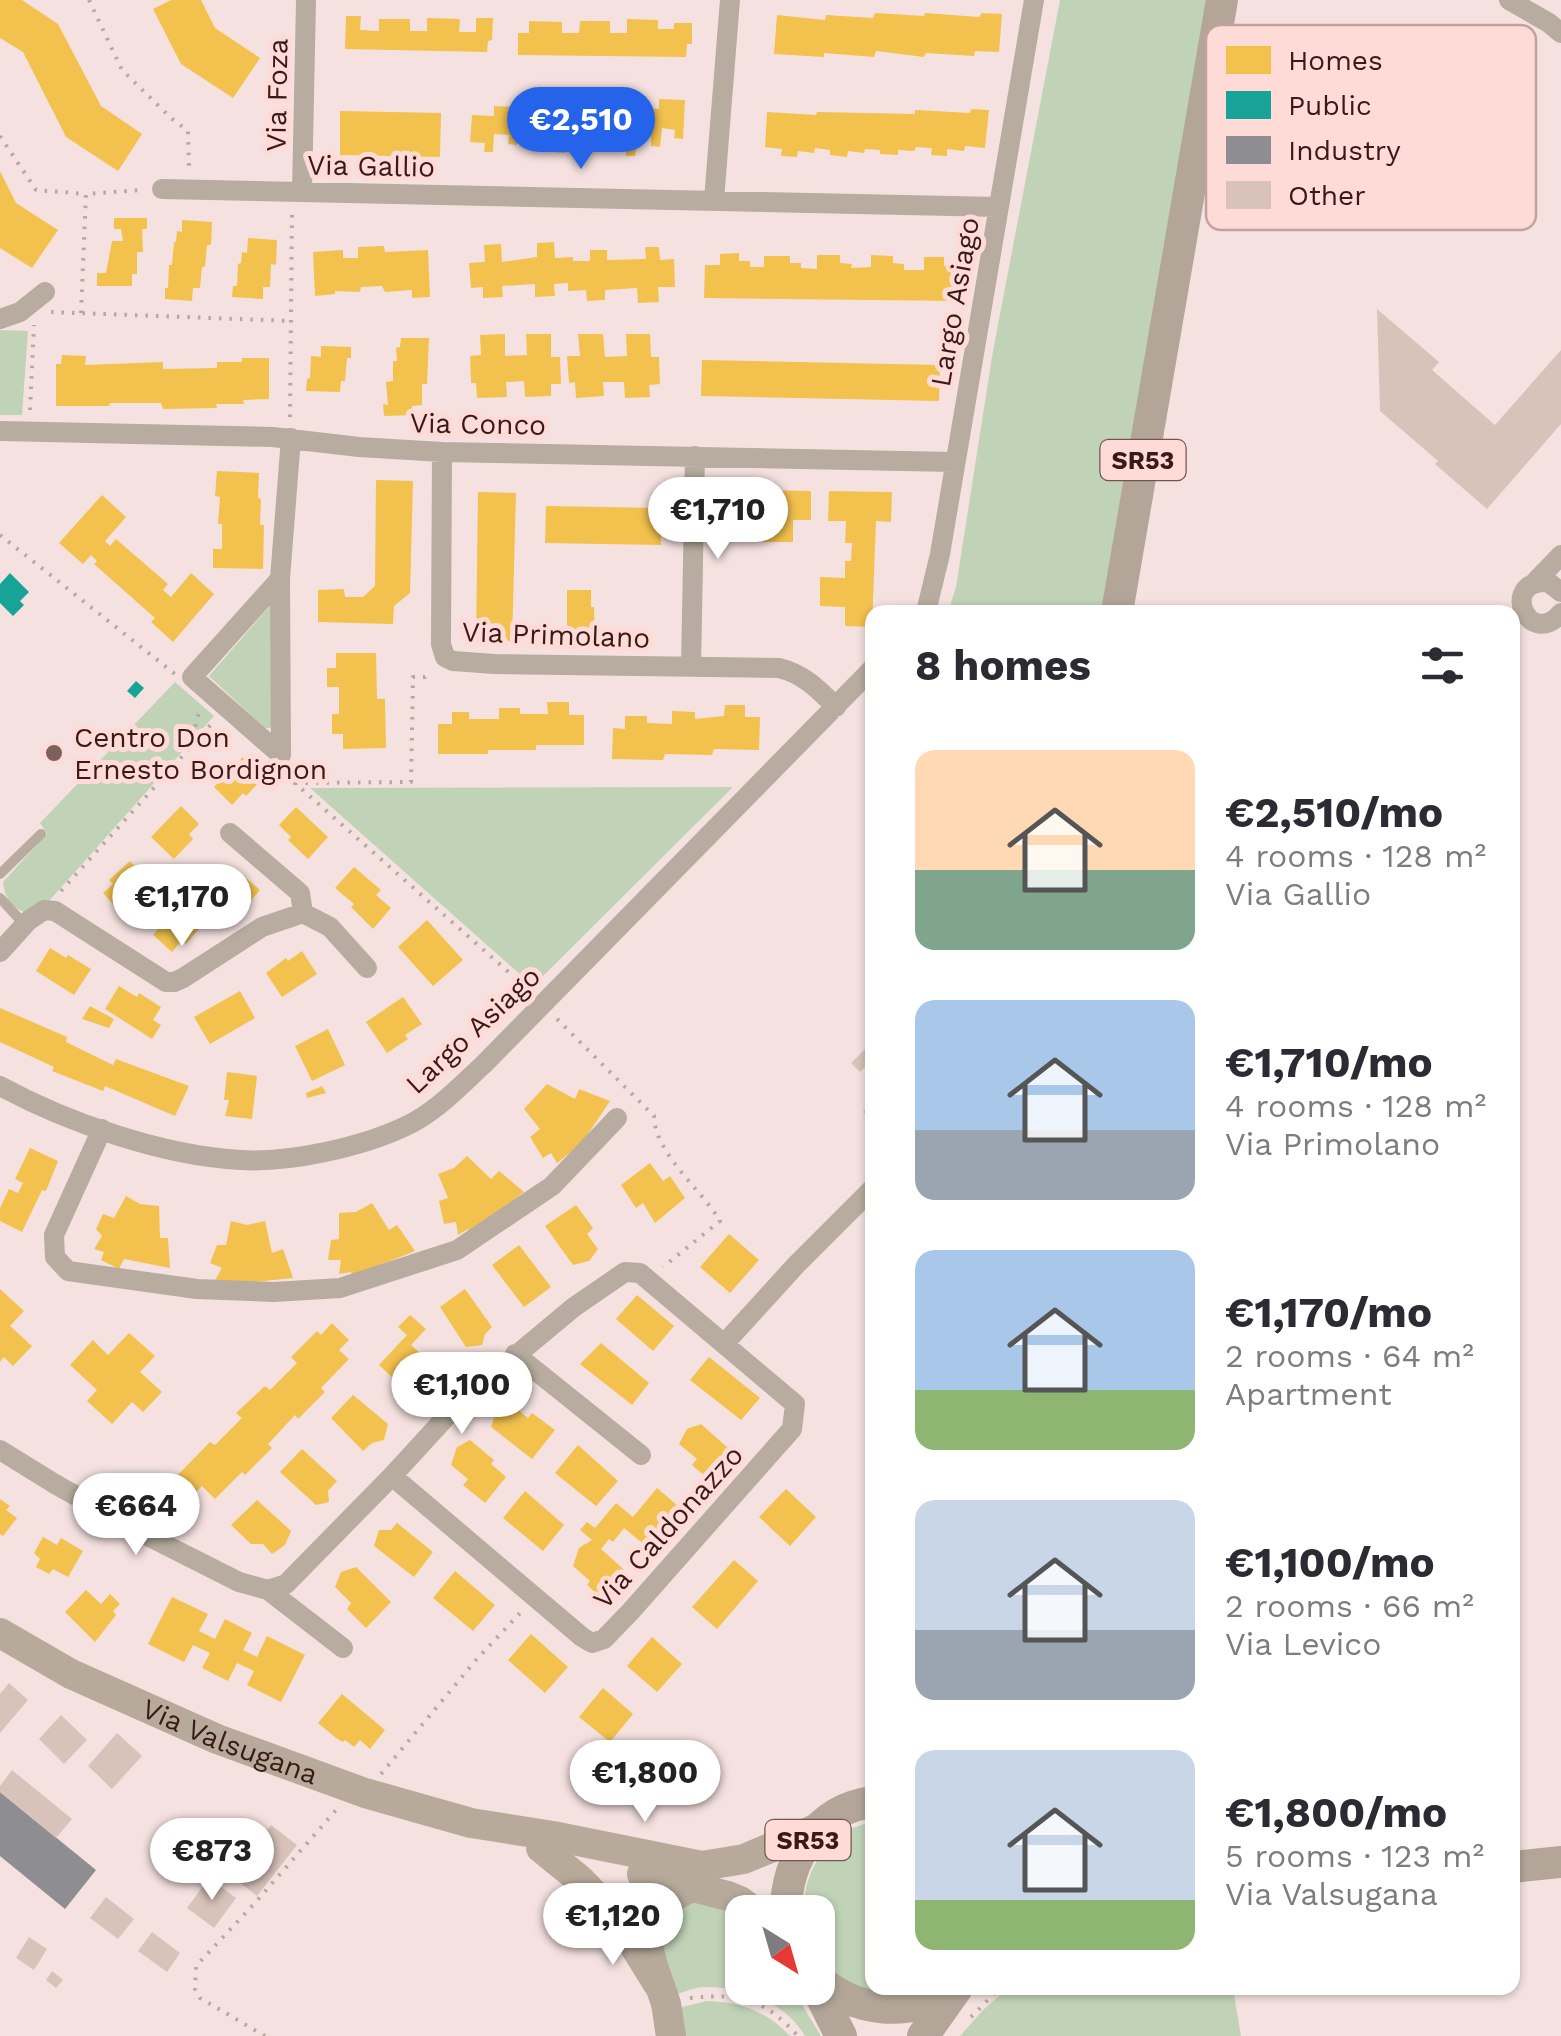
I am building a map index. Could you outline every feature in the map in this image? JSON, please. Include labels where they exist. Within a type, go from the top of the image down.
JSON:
[{"type":"main road","name":"SR53","points":[[1218,25],[1222,0]]},
{"type":"main road","name":"SR53","points":[[1117,605],[1206,93]]},
{"type":"main road","name":"Via Valsugana","points":[[0,1633],[71,1674],[353,1798],[702,1866],[744,1860],[830,1820]]},
{"type":"main road","name":"SR53","points":[[786,1895],[797,1857],[865,1783]]},
{"type":"main road","name":"SR53","points":[[830,1820],[865,1805]]},
{"type":"main road","name":"Via Valsugana","points":[[472,1823],[541,1848],[725,1895]]},
{"type":"main road","points":[[541,1848],[617,1918],[670,1992]]},
{"type":"main road","points":[[1520,1866],[1561,1862]]},
{"type":"main road","points":[[617,1918],[626,1889],[639,1873],[652,1867],[693,1874],[725,1864]]},
{"type":"main road","points":[[671,2036],[666,2002],[670,1992],[647,1940],[658,1908],[691,1887]]},
{"type":"main road","points":[[835,1992],[878,2008],[922,2004],[941,1995]]},
{"type":"main road","points":[[923,2036],[950,1995]]},
{"type":"main road","points":[[826,2005],[841,2036]]},
{"type":"street","name":"Via Foza","points":[[297,199],[306,0]]},
{"type":"street","points":[[714,200],[730,0]]},
{"type":"street","name":"Largo Asiago","points":[[928,605],[940,554],[1034,0]]},
{"type":"street","points":[[1509,0],[1561,32]]},
{"type":"street","name":"Via Gallio","points":[[162,189],[297,199],[714,200],[999,207]]},
{"type":"street","points":[[0,319],[47,302]]},
{"type":"street","name":"Via Conco","points":[[0,431],[290,432],[358,447],[442,452],[954,462]]},
{"type":"street","points":[[280,578],[192,677],[282,755],[280,578],[290,432]]},
{"type":"street","name":"Via Primolano","points":[[442,452],[441,644],[445,657],[494,664],[779,668],[808,681],[836,707]]},
{"type":"street","points":[[692,667],[695,456]]},
{"type":"street","points":[[1524,617],[1524,592],[1561,554]]},
{"type":"street","points":[[1534,582],[1548,582],[1560,591]]},
{"type":"street","points":[[1560,591],[1561,582]]},
{"type":"street","points":[[1524,617],[1553,622],[1561,613]]},
{"type":"street","points":[[1524,617],[1561,636]]},
{"type":"street","name":"Largo Asiago","points":[[0,1086],[40,1108],[102,1129],[176,1150],[245,1161],[322,1152],[407,1126],[444,1101],[484,1064],[865,677]]},
{"type":"street","points":[[230,833],[300,893],[302,914]]},
{"type":"street","points":[[0,952],[44,910],[55,911],[166,982],[174,982],[262,927],[302,914],[330,927],[366,968]]},
{"type":"street","points":[[102,1129],[54,1235],[56,1257],[68,1271],[197,1289],[274,1292],[340,1288],[457,1250],[552,1186],[616,1118]]},
{"type":"street","points":[[724,1344],[865,1196]]},
{"type":"street","name":"Via Caldonazzo","points":[[392,1476],[592,1643],[604,1639],[792,1429],[795,1404],[640,1272],[625,1272],[516,1354]]},
{"type":"street","points":[[277,1587],[392,1476],[459,1403],[516,1354],[641,1455]]},
{"type":"street","points":[[0,1450],[140,1532],[239,1582],[277,1587],[343,1648]]},
{"type":"lane","points":[[0,874],[41,834]]},
{"type":"lane","points":[[0,898],[24,925]]},
{"type":"path","points":[[89,0],[122,70],[188,131],[190,178]]},
{"type":"path","points":[[0,136],[36,190],[86,194],[162,189]]},
{"type":"path","points":[[82,314],[86,194]]},
{"type":"path","points":[[290,432],[297,199]]},
{"type":"path","points":[[47,302],[82,314],[291,321]]},
{"type":"path","points":[[29,419],[34,312]]},
{"type":"path","points":[[0,535],[182,680]]},
{"type":"path","points":[[425,677],[413,677],[411,782],[292,781],[533,993]]},
{"type":"path","points":[[190,749],[202,698]]},
{"type":"path","points":[[44,910],[220,714]]},
{"type":"path","points":[[552,1014],[654,1116],[663,1144],[720,1222],[658,1271]]},
{"type":"path","points":[[265,2036],[200,1998],[194,1989],[196,1966],[527,1604]]},
{"type":"path","points":[[670,1992],[750,1999],[778,2014],[798,2036]]},
{"type":"path","points":[[968,2020],[993,1995]]},
{"type":"green space","points":[[1060,0],[1207,0],[1102,605],[950,605],[993,351]]},
{"type":"green space","points":[[0,330],[28,331],[22,415],[0,415]]},
{"type":"green space","points":[[273,602],[271,728],[265,728],[209,676]]},
{"type":"green space","points":[[175,682],[214,716],[49,901],[28,915],[18,909],[8,898],[3,882],[47,834],[40,823]]},
{"type":"green space","points":[[732,787],[533,986],[310,788]]},
{"type":"green space","points":[[865,1824],[865,1989],[835,1971],[835,1895],[805,1895],[815,1865],[839,1837]]},
{"type":"green space","points":[[692,1898],[725,1909],[725,1989],[706,1987],[674,1995],[655,1945],[663,1917]]},
{"type":"green space","points":[[1000,1995],[1234,1995],[1241,2036],[960,2036]]},
{"type":"green space","points":[[707,2001],[737,2005],[772,2020],[790,2036],[681,2036],[678,2008]]},
{"type":"green space","points":[[802,2005],[821,2036],[805,2036],[775,2006]]},
{"type":"building: Homes","points":[[0,0],[22,0],[58,24],[101,106],[142,134],[118,171],[66,137],[23,52],[0,38]]},
{"type":"building: Homes","points":[[171,0],[201,0],[215,28],[260,58],[233,98],[181,64],[153,9]]},
{"type":"building: Homes","points":[[875,13],[979,17],[982,13],[1002,14],[999,52],[975,51],[974,56],[926,53],[924,57],[876,51],[874,57],[774,54],[777,15],[825,20],[826,15],[873,18]]},
{"type":"building: Homes","points":[[346,16],[361,16],[360,30],[379,31],[379,19],[410,19],[410,31],[427,31],[427,18],[460,19],[459,32],[476,32],[476,18],[493,18],[492,40],[488,41],[487,52],[345,49]]},
{"type":"building: Homes","points":[[627,19],[658,20],[658,29],[674,29],[674,23],[692,23],[692,44],[687,44],[686,57],[518,55],[518,33],[529,33],[529,21],[562,22],[562,33],[579,33],[580,21],[610,21],[610,33],[627,33]]},
{"type":"building: Homes","points":[[531,90],[543,91],[542,116],[564,117],[565,107],[588,108],[588,98],[614,99],[613,117],[637,118],[637,108],[659,109],[659,99],[685,100],[683,139],[674,138],[675,130],[662,128],[660,147],[651,146],[651,137],[638,135],[635,156],[626,156],[626,143],[602,137],[602,128],[589,128],[589,146],[579,146],[580,135],[566,135],[565,153],[554,152],[555,141],[532,136],[532,127],[518,126],[517,145],[508,144],[509,135],[494,134],[493,152],[484,152],[485,143],[470,142],[472,115],[494,116],[494,106],[517,107],[517,97],[531,98]]},
{"type":"building: Homes","points":[[971,109],[989,110],[985,148],[947,149],[947,156],[931,155],[932,148],[916,147],[914,151],[898,150],[898,155],[880,154],[880,150],[848,151],[847,157],[815,148],[814,153],[798,151],[797,157],[781,156],[782,149],[765,147],[767,112],[915,114],[915,110],[970,113]]},
{"type":"building: Homes","points":[[340,111],[441,113],[440,157],[340,155]]},
{"type":"building: Homes","points":[[0,171],[16,203],[58,230],[32,268],[0,248]]},
{"type":"building: Homes","points":[[114,218],[147,218],[147,229],[142,229],[143,252],[137,252],[137,274],[132,274],[132,286],[97,286],[97,273],[106,273],[112,241],[123,241],[121,229],[114,229]]},
{"type":"building: Homes","points":[[182,220],[212,222],[211,245],[207,245],[200,288],[193,288],[192,301],[165,299],[169,265],[177,231],[182,232]]},
{"type":"building: Homes","points":[[248,238],[277,240],[276,265],[271,264],[270,287],[263,287],[263,299],[232,297]]},
{"type":"building: Homes","points":[[554,242],[555,258],[573,257],[573,261],[590,261],[590,250],[607,250],[607,260],[646,259],[645,247],[659,247],[660,260],[674,259],[675,287],[658,287],[659,302],[638,303],[637,288],[605,290],[605,300],[587,301],[586,290],[568,291],[568,283],[554,284],[555,296],[535,297],[535,284],[502,286],[503,297],[483,298],[483,287],[471,288],[469,263],[485,262],[484,245],[501,244],[502,262],[537,257],[537,243]]},
{"type":"building: Homes","points":[[384,246],[385,252],[428,250],[430,297],[412,298],[412,290],[385,292],[382,286],[315,296],[313,252],[343,250],[343,258],[358,258],[358,247]]},
{"type":"building: Homes","points":[[739,253],[739,261],[750,261],[750,267],[764,267],[764,256],[790,256],[790,263],[817,269],[817,255],[840,255],[840,263],[852,264],[851,268],[871,267],[871,255],[893,256],[893,263],[904,264],[904,270],[924,270],[924,257],[944,257],[944,266],[960,266],[959,301],[704,298],[705,265],[720,265],[720,254]]},
{"type":"building: Homes","points":[[505,334],[505,356],[527,355],[526,334],[551,334],[551,357],[560,357],[561,384],[551,384],[551,396],[525,397],[524,381],[506,382],[507,397],[477,398],[476,383],[471,383],[470,356],[481,355],[480,335]]},
{"type":"building: Homes","points":[[578,334],[603,334],[605,357],[627,356],[626,334],[650,334],[651,357],[659,357],[660,384],[649,385],[650,397],[625,398],[624,382],[603,382],[604,396],[576,398],[575,382],[569,383],[567,356],[580,356]]},
{"type":"building: Homes","points":[[401,338],[429,338],[427,384],[422,384],[422,405],[412,406],[413,415],[384,416],[383,404],[388,405],[386,382],[393,381],[393,361],[397,361],[396,348],[400,347]]},
{"type":"building: Homes","points":[[321,346],[351,347],[340,392],[306,391],[311,356],[321,357]]},
{"type":"building: Homes","points":[[62,355],[86,356],[85,365],[163,362],[163,369],[217,368],[217,362],[269,358],[269,399],[216,404],[217,408],[163,409],[161,403],[56,406],[56,364],[61,364]]},
{"type":"building: Homes","points":[[702,360],[940,365],[939,401],[701,396]]},
{"type":"building: Homes","points":[[217,471],[259,473],[263,569],[213,568],[213,549],[222,549],[222,524],[218,524],[220,497],[215,496]]},
{"type":"building: Homes","points":[[376,480],[413,481],[410,593],[394,606],[393,624],[318,622],[318,590],[344,589],[345,597],[363,597],[375,586]]},
{"type":"building: Homes","points":[[747,490],[811,491],[811,520],[793,520],[793,542],[763,542],[763,519],[747,519]]},
{"type":"building: Homes","points":[[829,491],[892,492],[891,522],[876,521],[873,605],[865,605],[865,627],[845,626],[845,607],[820,606],[820,577],[845,578],[845,561],[851,561],[852,543],[845,543],[846,521],[828,521]]},
{"type":"building: Homes","points":[[478,492],[516,493],[512,641],[476,640]]},
{"type":"building: Homes","points":[[102,495],[126,517],[105,541],[110,546],[116,539],[168,584],[163,590],[171,597],[191,573],[214,594],[173,642],[151,622],[155,618],[94,564],[97,561],[91,555],[83,564],[59,543]]},
{"type":"building: Homes","points":[[546,506],[661,508],[661,545],[545,543]]},
{"type":"building: Homes","points":[[567,590],[591,590],[595,638],[567,638]]},
{"type":"building: Homes","points":[[336,653],[376,653],[377,699],[385,699],[386,748],[343,749],[343,734],[332,734],[332,714],[339,714],[339,687],[327,687],[327,668],[336,668]]},
{"type":"building: Homes","points":[[547,702],[569,702],[569,715],[584,715],[584,745],[536,745],[536,750],[488,750],[488,754],[438,754],[438,724],[452,724],[452,712],[469,712],[469,719],[499,719],[499,708],[520,708],[520,714],[548,714]]},
{"type":"building: Homes","points":[[725,705],[745,705],[745,717],[760,717],[759,750],[665,754],[663,760],[612,759],[613,728],[625,729],[625,716],[647,716],[647,723],[672,724],[672,711],[695,712],[695,719],[724,716]]},
{"type":"building: Homes","points":[[243,757],[264,777],[232,805],[214,787]]},
{"type":"building: Homes","points":[[181,806],[199,824],[189,834],[193,839],[174,859],[151,837]]},
{"type":"building: Homes","points":[[296,807],[328,837],[308,859],[279,825]]},
{"type":"building: Homes","points":[[130,861],[149,883],[119,911],[103,893],[113,884],[109,880]]},
{"type":"building: Homes","points":[[223,865],[236,876],[239,872],[260,890],[240,913],[207,883]]},
{"type":"building: Homes","points":[[354,867],[381,890],[376,895],[391,908],[373,929],[351,907],[354,904],[335,888]]},
{"type":"building: Homes","points":[[181,903],[204,923],[186,944],[182,940],[172,952],[153,935]]},
{"type":"building: Homes","points":[[427,920],[463,960],[433,986],[398,947]]},
{"type":"building: Homes","points":[[50,948],[91,969],[74,995],[36,971]]},
{"type":"building: Homes","points":[[302,951],[317,974],[282,997],[266,973]]},
{"type":"building: Homes","points":[[119,986],[161,1007],[153,1020],[161,1025],[152,1039],[105,1009]]},
{"type":"building: Homes","points":[[240,991],[255,1018],[210,1044],[194,1017]]},
{"type":"building: Homes","points":[[403,997],[422,1024],[387,1053],[366,1022]]},
{"type":"building: Homes","points":[[90,1006],[114,1019],[109,1028],[82,1019]]},
{"type":"building: Homes","points":[[0,1008],[67,1037],[66,1042],[113,1065],[116,1059],[189,1086],[175,1116],[105,1086],[103,1091],[52,1071],[54,1067],[0,1042]]},
{"type":"building: Homes","points":[[328,1029],[345,1065],[312,1081],[295,1046]]},
{"type":"building: Homes","points":[[227,1072],[257,1076],[252,1119],[225,1116],[229,1100],[224,1100]]},
{"type":"building: Homes","points":[[547,1084],[575,1099],[579,1089],[610,1101],[582,1143],[557,1163],[551,1153],[543,1158],[530,1137],[540,1129],[524,1109]]},
{"type":"building: Homes","points":[[322,1086],[326,1093],[307,1098],[306,1093]]},
{"type":"building: Homes","points":[[30,1148],[58,1161],[22,1232],[0,1221],[0,1208],[9,1189],[18,1193],[23,1183],[15,1179]]},
{"type":"building: Homes","points":[[467,1156],[491,1179],[499,1171],[524,1192],[485,1221],[472,1238],[468,1229],[458,1235],[456,1222],[444,1224],[439,1201],[448,1198],[438,1174],[454,1168]]},
{"type":"building: Homes","points":[[650,1163],[663,1181],[670,1176],[685,1198],[655,1223],[643,1203],[636,1208],[621,1185]]},
{"type":"building: Homes","points":[[126,1196],[140,1204],[159,1206],[160,1238],[168,1238],[170,1268],[124,1259],[119,1269],[101,1260],[104,1252],[94,1249],[102,1236],[96,1229],[103,1214],[114,1218]]},
{"type":"building: Homes","points":[[372,1203],[389,1230],[397,1225],[415,1251],[353,1280],[351,1272],[339,1274],[341,1260],[328,1260],[331,1240],[339,1239],[339,1213],[356,1212]]},
{"type":"building: Homes","points":[[576,1205],[593,1228],[587,1234],[598,1249],[589,1261],[573,1265],[545,1226]]},
{"type":"building: Homes","points":[[231,1221],[247,1225],[265,1221],[272,1253],[283,1249],[293,1278],[245,1283],[215,1280],[222,1268],[210,1263],[217,1245],[226,1245]]},
{"type":"building: Homes","points":[[729,1234],[759,1260],[730,1293],[700,1267]]},
{"type":"building: Homes","points":[[519,1245],[551,1287],[524,1307],[492,1265]]},
{"type":"building: Homes","points":[[0,1289],[24,1311],[10,1326],[32,1346],[13,1366],[4,1357],[0,1362]]},
{"type":"building: Homes","points":[[465,1289],[492,1327],[482,1345],[466,1347],[440,1307]]},
{"type":"building: Homes","points":[[637,1295],[674,1326],[653,1351],[616,1319]]},
{"type":"building: Homes","points":[[410,1315],[426,1329],[411,1345],[442,1373],[418,1401],[379,1365],[407,1335],[398,1327]]},
{"type":"building: Homes","points":[[332,1323],[349,1340],[339,1350],[349,1359],[321,1388],[325,1392],[298,1419],[295,1415],[268,1444],[272,1448],[215,1499],[202,1486],[187,1501],[170,1483],[210,1442],[215,1445],[242,1418],[236,1413],[265,1386],[270,1390],[297,1363],[291,1357],[317,1331],[321,1335]]},
{"type":"building: Homes","points":[[129,1333],[155,1356],[140,1372],[162,1392],[143,1412],[132,1402],[112,1424],[87,1401],[97,1390],[70,1365],[93,1340],[108,1355]]},
{"type":"building: Homes","points":[[601,1343],[649,1383],[632,1405],[580,1364]]},
{"type":"building: Homes","points":[[709,1357],[760,1398],[741,1420],[690,1380]]},
{"type":"building: Homes","points":[[353,1395],[388,1424],[384,1440],[363,1451],[331,1418]]},
{"type":"building: Homes","points":[[510,1403],[528,1418],[532,1413],[555,1430],[532,1459],[491,1427],[496,1412]]},
{"type":"building: Homes","points":[[701,1424],[737,1456],[714,1484],[692,1465],[697,1459],[679,1444],[687,1429]]},
{"type":"building: Homes","points":[[470,1440],[494,1460],[491,1464],[506,1477],[485,1503],[463,1485],[468,1479],[451,1465],[457,1447]]},
{"type":"building: Homes","points":[[578,1445],[618,1481],[596,1506],[555,1473]]},
{"type":"building: Homes","points":[[302,1449],[337,1481],[328,1491],[329,1502],[316,1505],[280,1472]]},
{"type":"building: Homes","points":[[657,1488],[685,1512],[652,1551],[624,1528],[613,1542],[609,1539],[601,1549],[631,1576],[607,1603],[573,1566],[579,1548],[592,1540],[580,1530],[587,1522],[595,1528],[616,1503],[633,1517]]},
{"type":"building: Homes","points":[[786,1489],[816,1517],[790,1546],[759,1517]]},
{"type":"building: Homes","points":[[525,1491],[564,1525],[543,1551],[503,1518]]},
{"type":"building: Homes","points":[[0,1499],[17,1518],[3,1536],[0,1534]]},
{"type":"building: Homes","points":[[257,1500],[291,1531],[285,1545],[272,1554],[263,1544],[251,1544],[231,1525]]},
{"type":"building: Homes","points":[[397,1523],[433,1552],[414,1577],[374,1546],[379,1530],[391,1530]]},
{"type":"building: Homes","points":[[43,1537],[57,1545],[61,1538],[83,1551],[68,1577],[53,1569],[49,1574],[36,1567],[40,1559],[34,1553]]},
{"type":"building: Homes","points":[[734,1560],[758,1581],[717,1629],[692,1607]]},
{"type":"building: Homes","points":[[356,1567],[391,1602],[366,1628],[347,1609],[351,1603],[335,1587],[341,1572]]},
{"type":"building: Homes","points":[[455,1571],[495,1605],[473,1631],[433,1598]]},
{"type":"building: Homes","points":[[86,1590],[101,1604],[110,1594],[120,1604],[95,1642],[65,1612]]},
{"type":"building: Homes","points":[[172,1597],[208,1614],[199,1631],[215,1639],[225,1619],[252,1633],[243,1650],[257,1657],[267,1636],[305,1655],[281,1702],[247,1685],[254,1671],[237,1663],[228,1681],[202,1668],[210,1653],[193,1645],[184,1662],[148,1644]]},
{"type":"building: Homes","points":[[531,1634],[568,1667],[545,1693],[508,1660]]},
{"type":"building: Homes","points":[[652,1637],[682,1664],[657,1692],[627,1666]]},
{"type":"building: Homes","points":[[603,1688],[633,1714],[610,1742],[579,1717]]},
{"type":"building: Homes","points":[[342,1694],[385,1730],[370,1749],[360,1740],[354,1747],[343,1742],[318,1723]]},
{"type":"building: Public","points":[[10,573],[29,592],[20,601],[24,605],[13,616],[0,603],[0,584]]},
{"type":"building: Public","points":[[136,681],[144,688],[135,698],[127,691]]},
{"type":"building: Industry","points":[[0,1792],[96,1870],[65,1909],[0,1856]]},
{"type":"building: Other","points":[[1377,309],[1439,362],[1432,370],[1495,425],[1561,350],[1561,424],[1487,509],[1380,411]]},
{"type":"building: Other","points":[[865,1049],[865,1067],[860,1072],[851,1063]]},
{"type":"building: Other","points":[[9,1683],[28,1700],[0,1733],[0,1694]]},
{"type":"building: Other","points":[[61,1715],[87,1740],[64,1764],[39,1739]]},
{"type":"building: Other","points":[[117,1733],[142,1756],[112,1789],[88,1766]]},
{"type":"building: Other","points":[[12,1770],[72,1819],[56,1838],[0,1792]]},
{"type":"building: Other","points":[[271,1825],[297,1845],[257,1896],[202,1852],[218,1832],[248,1855]]},
{"type":"building: Other","points":[[164,1831],[183,1838],[181,1844],[162,1837]]},
{"type":"building: Other","points":[[200,1863],[209,1871],[202,1879],[193,1870]]},
{"type":"building: Other","points":[[209,1878],[236,1898],[214,1928],[187,1908]]},
{"type":"building: Other","points":[[106,1897],[134,1919],[118,1939],[90,1918]]},
{"type":"building: Other","points":[[152,1932],[180,1953],[167,1972],[138,1951]]},
{"type":"building: Other","points":[[29,1937],[47,1949],[34,1970],[16,1958]]},
{"type":"building: Other","points":[[52,1971],[63,1980],[56,1988],[46,1980]]},
{"type":"place","name":"Centro Don Ernesto Bordignon","points":[[54,753]]}]
